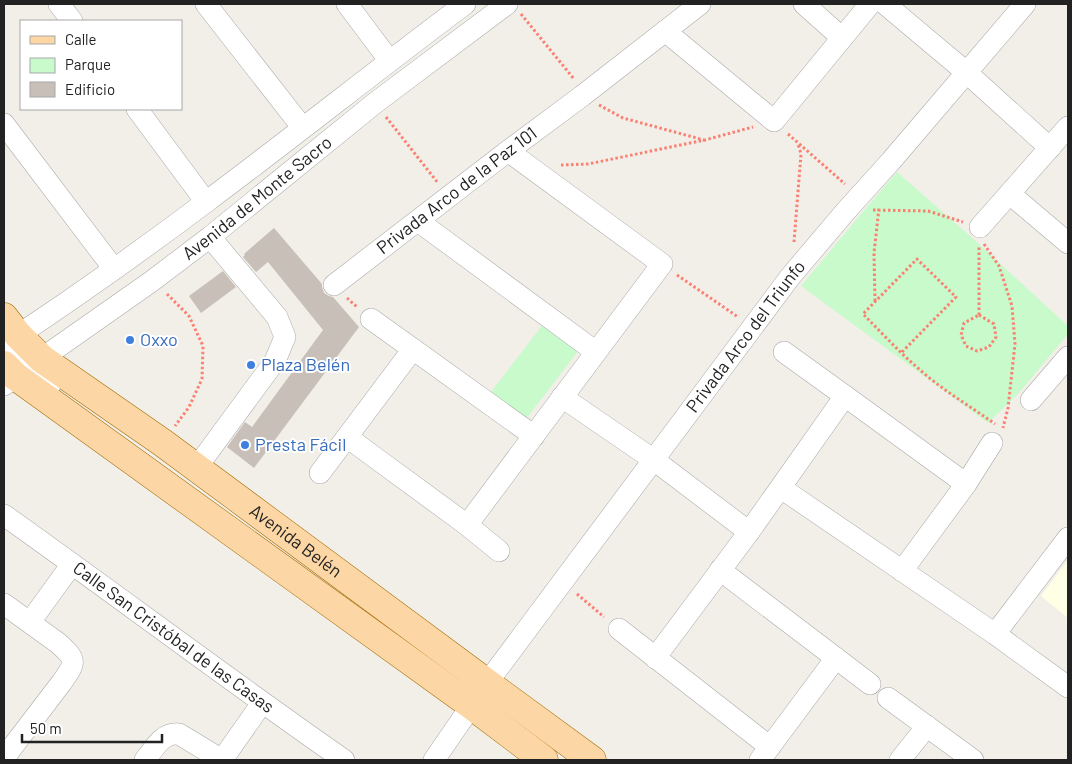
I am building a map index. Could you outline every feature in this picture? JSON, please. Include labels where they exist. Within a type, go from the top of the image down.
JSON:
[{"type":"main road","name":"Avenida Belén","points":[[14,353],[163,443],[197,467],[479,695],[544,760]]},
{"type":"main road","name":"Avenida Belén","points":[[14,353],[479,695],[592,760]]},
{"type":"street","points":[[59,4],[71,20]]},
{"type":"street","points":[[206,4],[302,127]]},
{"type":"street","points":[[347,4],[390,60]]},
{"type":"street","name":"Avenida de Monte Sacro","points":[[14,353],[114,269],[206,202],[465,4]]},
{"type":"street","name":"Privada Arco de la Paz 101","points":[[334,286],[700,4]]},
{"type":"street","points":[[804,4],[842,38]]},
{"type":"street","points":[[665,31],[774,121],[870,4]]},
{"type":"street","points":[[885,4],[966,72],[1050,148]]},
{"type":"street","name":"Privada Arco del Triunfo","points":[[434,760],[479,695],[790,277],[1025,4]]},
{"type":"street","name":"Avenida de Monte Sacro","points":[[14,353],[152,281],[210,237],[375,103],[513,8]]},
{"type":"street","points":[[138,110],[206,202]]},
{"type":"street","points":[[4,124],[114,269]]},
{"type":"street","points":[[980,227],[1068,127]]},
{"type":"street","points":[[467,525],[662,264],[508,151]]},
{"type":"street","points":[[1010,194],[1068,243]]},
{"type":"street","points":[[418,220],[596,352]]},
{"type":"street","points":[[197,467],[275,361],[285,337],[277,317],[210,237]]},
{"type":"street","points":[[371,319],[534,436]]},
{"type":"street","points":[[320,473],[413,349]]},
{"type":"street","points":[[784,352],[966,484]]},
{"type":"street","points":[[1031,400],[1068,357]]},
{"type":"street","points":[[654,658],[749,532],[845,396]]},
{"type":"street","points":[[562,397],[654,460],[749,532]]},
{"type":"street","points":[[347,436],[499,551]]},
{"type":"street","points":[[902,571],[966,484],[992,443]]},
{"type":"street","points":[[781,488],[950,603],[1068,687]]},
{"type":"street","name":"Calle San Cristóbal de las Casas","points":[[4,515],[262,703],[344,760]]},
{"type":"street","points":[[994,634],[1068,538]]},
{"type":"street","points":[[30,622],[72,564]]},
{"type":"street","points":[[720,570],[870,684]]},
{"type":"street","points":[[4,604],[66,650],[73,663],[62,682],[4,758]]},
{"type":"street","points":[[619,630],[765,754],[836,658]]},
{"type":"street","points":[[479,695],[559,760]]},
{"type":"street","points":[[479,695],[574,760]]},
{"type":"street","points":[[888,698],[973,760]]},
{"type":"street","points":[[145,760],[158,743],[167,735],[173,733],[179,734],[222,760],[262,703]]},
{"type":"street","points":[[900,760],[926,726]]},
{"type":"path","points":[[513,8],[584,95],[623,118],[705,140]]},
{"type":"path","points":[[375,103],[449,197]]},
{"type":"path","points":[[531,168],[588,164],[705,140],[774,121],[797,142],[852,204],[879,209],[928,211],[980,227]]},
{"type":"path","points":[[790,277],[801,154],[797,142]]},
{"type":"path","points":[[875,302],[874,252],[881,200]]},
{"type":"path","points":[[902,352],[956,297],[917,259],[863,314],[920,370],[1002,429],[1008,408],[1015,344],[1012,306],[998,266],[980,236],[979,315]]},
{"type":"path","points":[[662,264],[752,328]]},
{"type":"path","points":[[152,281],[189,316],[203,346],[202,379],[189,407],[163,443]]},
{"type":"path","points":[[334,286],[371,319]]},
{"type":"path","points":[[979,315],[994,324],[996,337],[989,347],[977,351],[966,346],[961,335],[964,323],[979,315]]},
{"type":"path","points":[[563,582],[619,630]]},
{"type":"shaded area","points":[[1068,560],[1068,618],[1041,596]]},
{"type":"green space","points":[[897,172],[1068,326],[1068,334],[1018,394],[988,423],[801,286]]},
{"type":"green space","points":[[544,323],[579,350],[526,419],[491,392]]},
{"type":"building","points":[[274,228],[322,284],[324,293],[333,297],[359,327],[254,468],[227,447],[245,422],[252,427],[323,330],[268,262],[256,272],[243,257],[244,254]]},
{"type":"building","points":[[223,271],[236,287],[201,313],[189,296]]},
{"type":"place","name":"Oxxo","points":[[130,340]]},
{"type":"place","name":"Plaza Belén","points":[[251,365]]},
{"type":"place","name":"Presta Fácil","points":[[245,445]]}]
